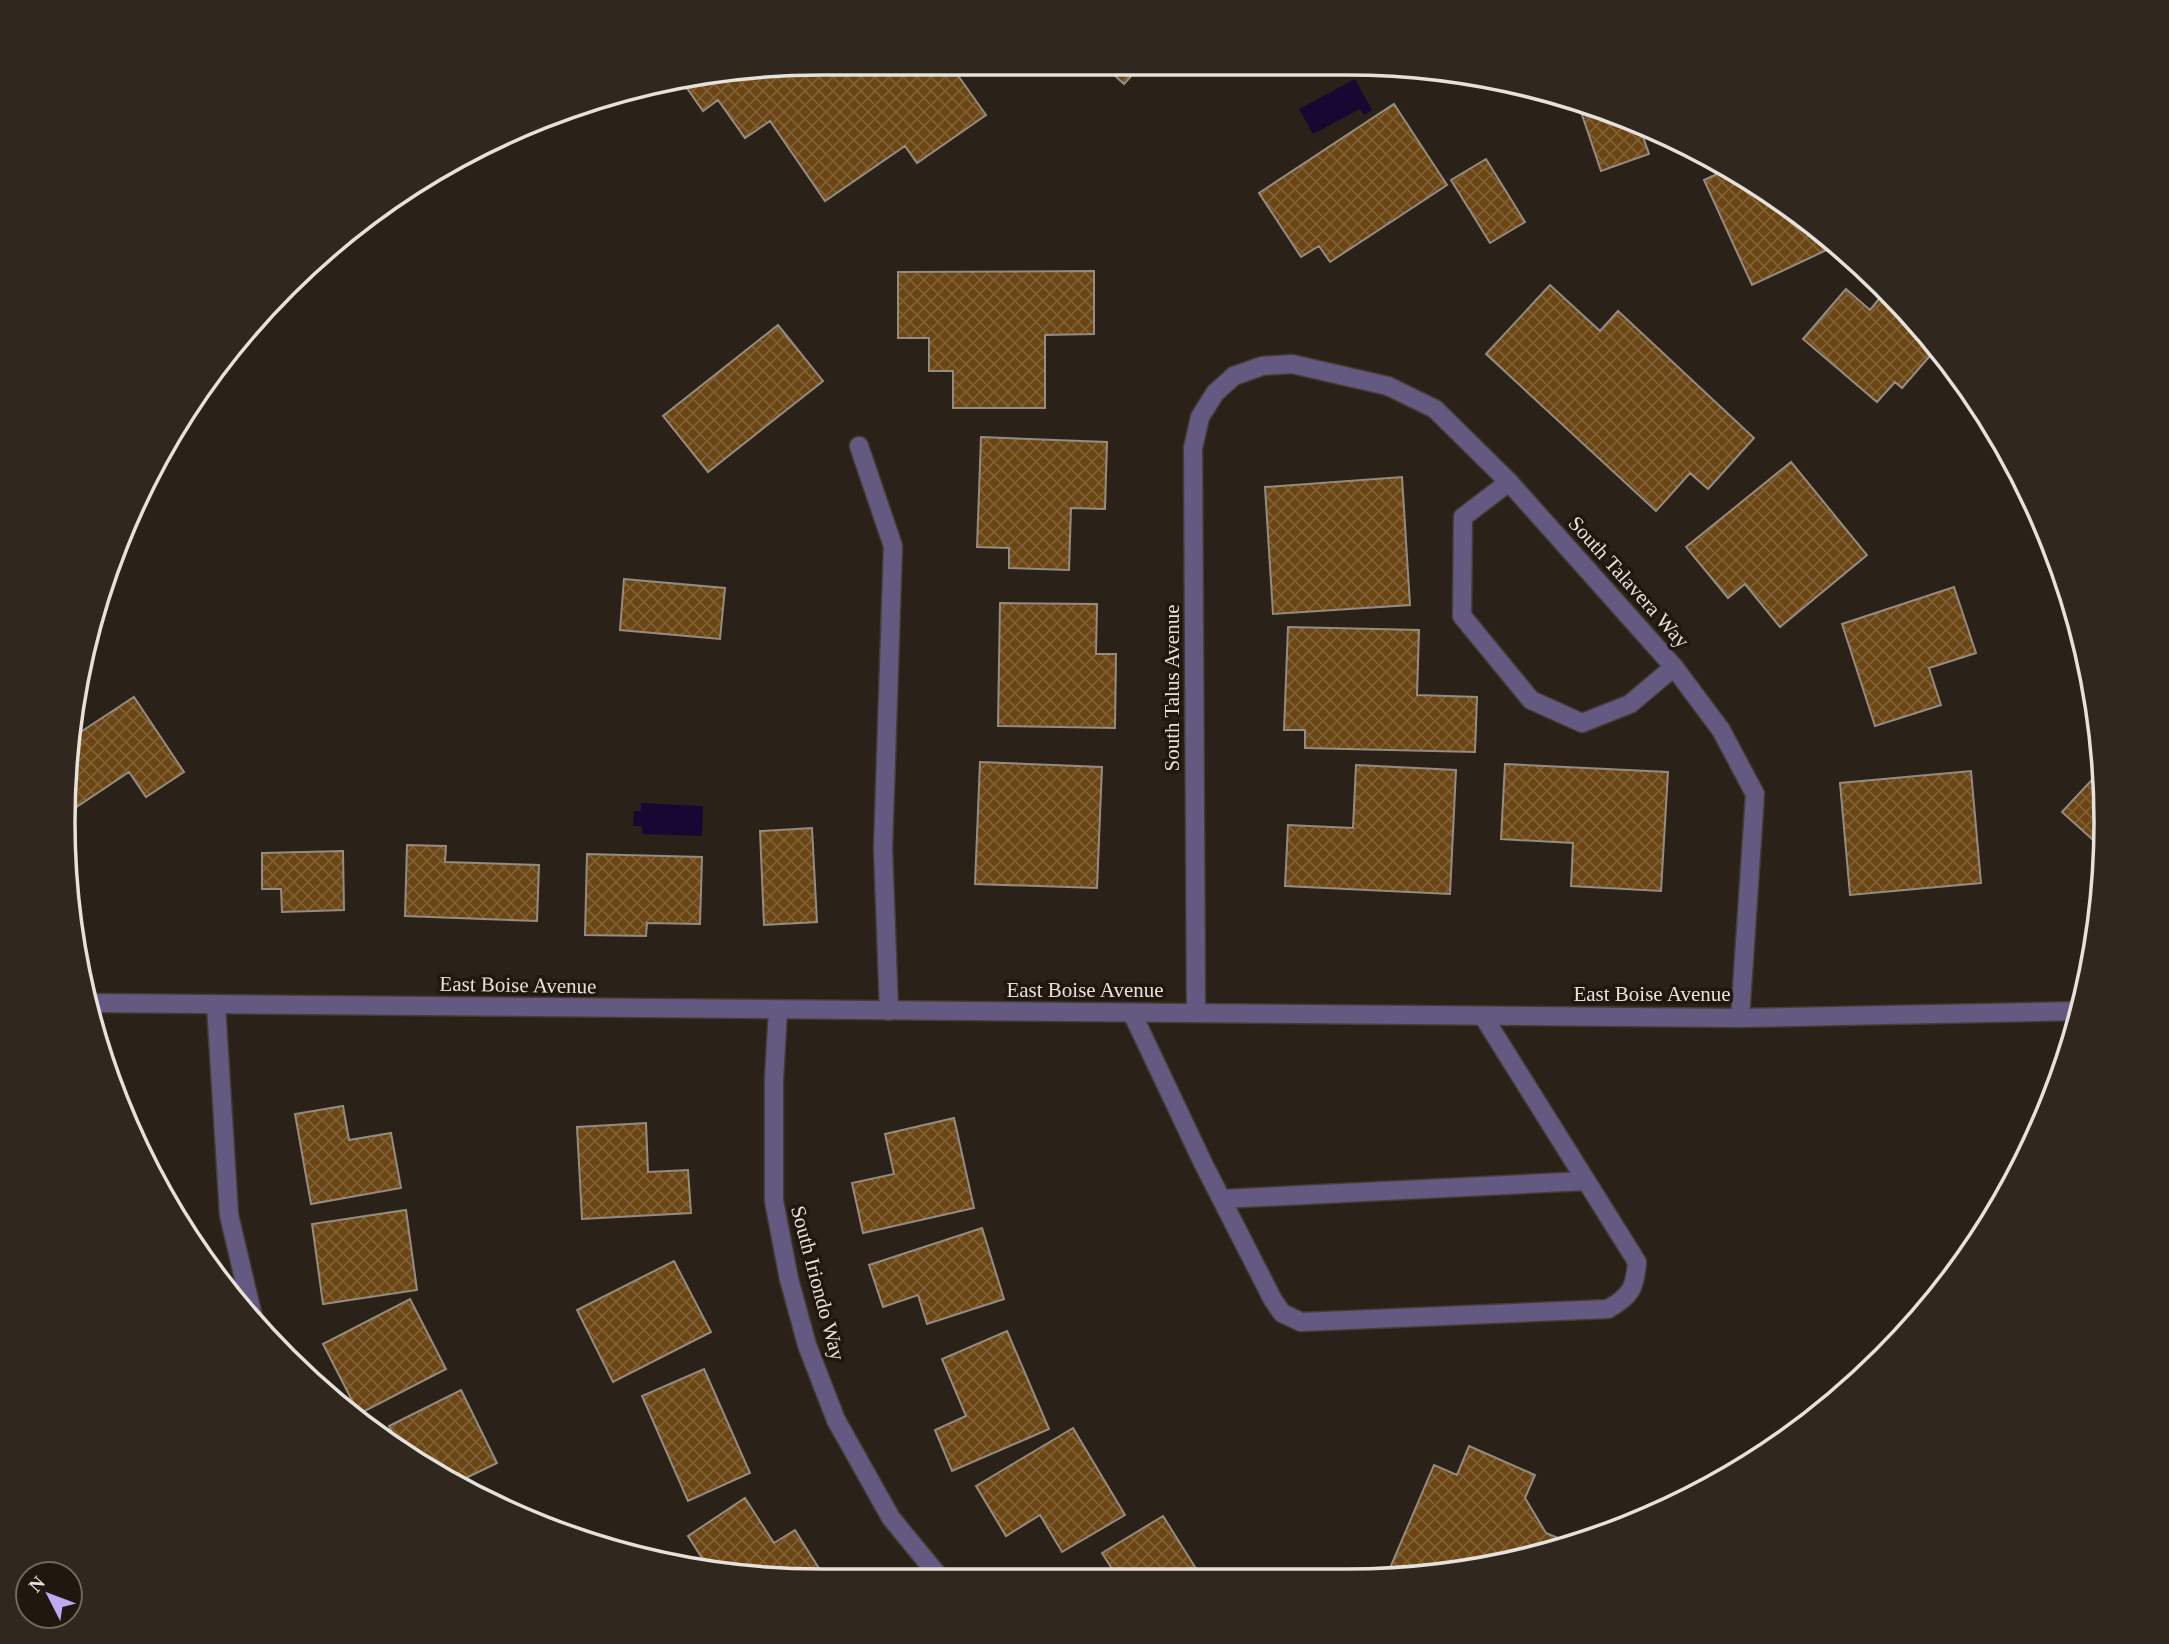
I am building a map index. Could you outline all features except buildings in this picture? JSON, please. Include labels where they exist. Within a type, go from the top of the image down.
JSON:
[{"type":"street","name":"South Talavera Way","points":[[1234,376],[1262,366],[1292,364],[1388,386],[1435,409],[1509,482],[1675,667],[1721,730],[1755,794],[1740,1018]]},
{"type":"street","name":"South Talus Avenue","points":[[1196,1013],[1193,448],[1200,417],[1215,393],[1234,376]]},
{"type":"street","points":[[859,446],[893,546],[883,848],[889,1011]]},
{"type":"street","points":[[1509,482],[1463,517],[1462,616],[1531,700],[1582,723],[1630,704],[1675,667]]},
{"type":"street","name":"East Boise Avenue","points":[[98,1003],[1740,1018],[2069,1011]]},
{"type":"street","points":[[216,1004],[229,1215],[249,1300]]},
{"type":"street","name":"South Iriondo Way","points":[[778,1010],[774,1079],[774,1201],[789,1279],[807,1345],[836,1420],[891,1518],[933,1569]]},
{"type":"street","points":[[1132,1013],[1222,1199],[1282,1313],[1301,1321],[1608,1309],[1625,1300],[1636,1282],[1637,1262],[1483,1016]]},
{"type":"street","points":[[1222,1199],[1586,1181]]},
{"type":"shaded area","points":[[1355,79],[1372,110],[1364,115],[1360,109],[1313,134],[1299,109]]},
{"type":"shaded area","points":[[641,803],[703,806],[702,836],[642,834],[642,826],[633,826],[634,811],[641,811]]}]
